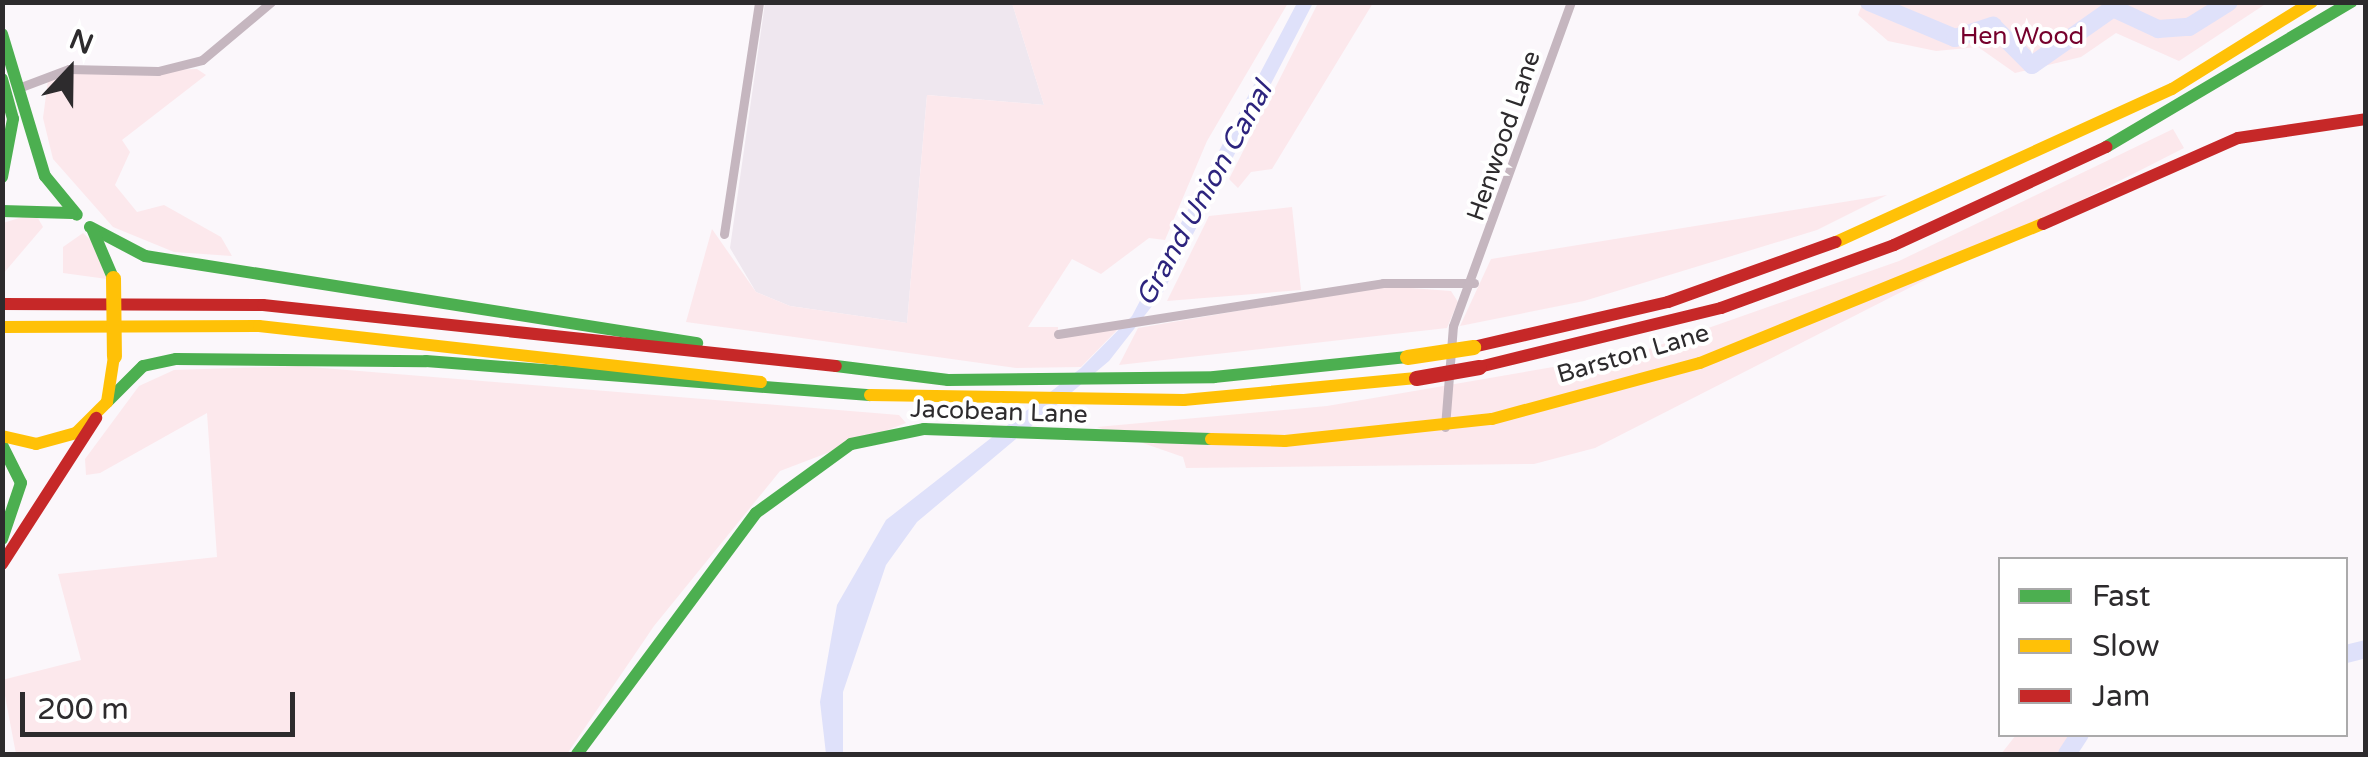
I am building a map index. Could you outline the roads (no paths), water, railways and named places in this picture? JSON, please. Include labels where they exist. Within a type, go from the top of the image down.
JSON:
[{"type":"main road","points":[[2,304],[359,312],[906,376],[1029,381],[1116,381],[1407,357],[1473,347],[1668,302],[1891,222],[2172,89],[2312,2]]},
{"type":"main road","points":[[2,564],[107,402],[158,361],[271,358],[1019,401],[1102,402],[1416,378],[1478,367],[1721,308],[1894,245],[2108,146],[2351,2]]},
{"type":"main road","points":[[2,34],[45,176],[90,227],[129,250],[190,264],[906,376]]},
{"type":"main road","points":[[2,79],[12,119],[2,177]]},
{"type":"main road","name":"Barston Lane","points":[[1446,427],[1700,363],[1802,326],[2238,138],[2366,118]]},
{"type":"main road","points":[[2,211],[35,205],[77,215]]},
{"type":"main road","points":[[90,227],[113,278],[114,356],[107,402]]},
{"type":"main road","points":[[2,327],[259,326],[934,398]]},
{"type":"main road","points":[[2,436],[36,444],[96,418]]},
{"type":"main road","name":"Jacobean Lane","points":[[578,754],[688,599],[786,484],[821,458],[890,434],[993,433],[1206,444],[1446,427]]},
{"type":"main road","points":[[2,445],[21,482],[2,539]]},
{"type":"street","points":[[21,87],[68,69],[158,71],[202,60],[270,2]]},
{"type":"street","points":[[724,234],[759,2]]},
{"type":"street","name":"Henwood Lane","points":[[1474,283],[1571,2]]},
{"type":"street","points":[[1058,334],[1122,317],[1145,324],[1384,283],[1474,283],[1453,326],[1446,427]]},
{"type":"water","name":"Grand Union Canal","points":[[1297,3],[1313,3],[1163,292],[1109,361],[917,522],[886,565],[843,692],[843,754],[826,754],[820,702],[837,605],[886,520],[1081,368],[1132,316]]},
{"type":"waterway","points":[[1869,2],[1955,38],[1993,26],[2032,65],[2113,8],[2158,29],[2189,27],[2229,2]]},
{"type":"waterway","points":[[2348,654],[2366,649]]},
{"type":"waterway","points":[[2067,754],[2078,737]]},
{"type":"park label","name":"Hen Wood","points":[[2022,36]]}]
